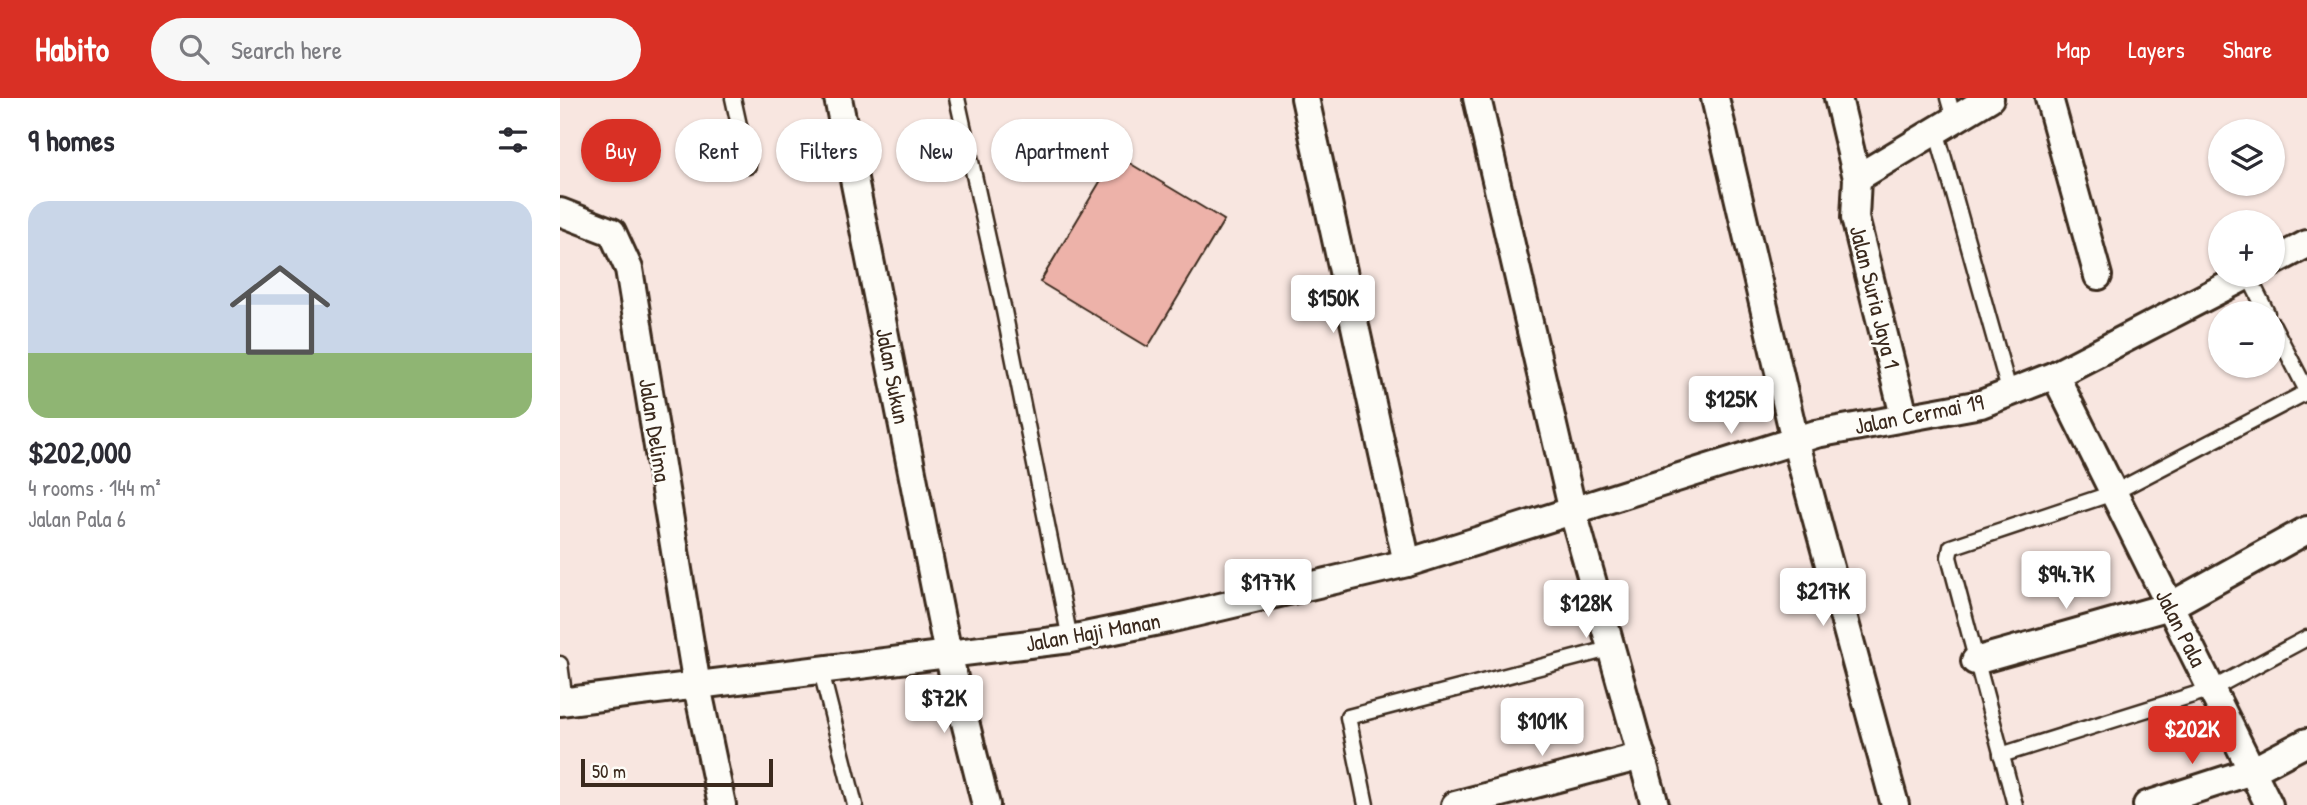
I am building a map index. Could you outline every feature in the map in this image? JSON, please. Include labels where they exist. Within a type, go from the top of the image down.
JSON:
[{"type":"street","name":"Jalan Sukun","points":[[838,98],[948,654],[986,805]]},
{"type":"street","points":[[1305,98],[1407,563]]},
{"type":"street","points":[[1477,98],[1573,512],[1655,805]]},
{"type":"street","points":[[1715,98],[1795,440],[1895,805]]},
{"type":"street","name":"Jalan Suria Jaya 1","points":[[1838,98],[1857,178],[1855,218],[1904,416]]},
{"type":"street","points":[[1857,178],[1946,116],[1990,98]]},
{"type":"street","points":[[2049,98],[2098,276]]},
{"type":"street","name":"Jalan Delima","points":[[560,212],[612,232],[629,269],[697,687],[722,805]]},
{"type":"street","points":[[2285,256],[2307,244]]},
{"type":"street","name":"Jalan Cermai 19","points":[[1573,512],[1795,440],[1904,416],[1981,404],[2010,394],[2055,375],[2225,287]]},
{"type":"street","name":"Jalan Pala","points":[[2055,375],[2269,805]]},
{"type":"street","name":"Jalan Haji Manan","points":[[562,702],[1070,639],[1407,563],[1573,512]]},
{"type":"street","points":[[1975,661],[2170,606],[2307,530]]},
{"type":"street","points":[[2147,805],[2252,771],[2307,742]]},
{"type":"street","points":[[1455,805],[1484,801],[1642,756]]},
{"type":"lane","points":[[733,98],[738,119]]},
{"type":"lane","points":[[957,98],[1004,311],[1070,639]]},
{"type":"lane","points":[[1946,116],[2010,394]]},
{"type":"lane","points":[[2015,805],[1949,557],[1951,547],[2113,493],[2307,391],[2285,348]]},
{"type":"lane","points":[[2001,755],[2212,689],[2307,638]]},
{"type":"lane","points":[[1366,805],[1348,717],[1613,648]]},
{"type":"lane","points":[[560,664],[562,702]]},
{"type":"lane","points":[[821,671],[855,805]]},
{"type":"building","points":[[1133,165],[1224,220],[1148,347],[1040,282],[1100,182],[1133,182]]}]
